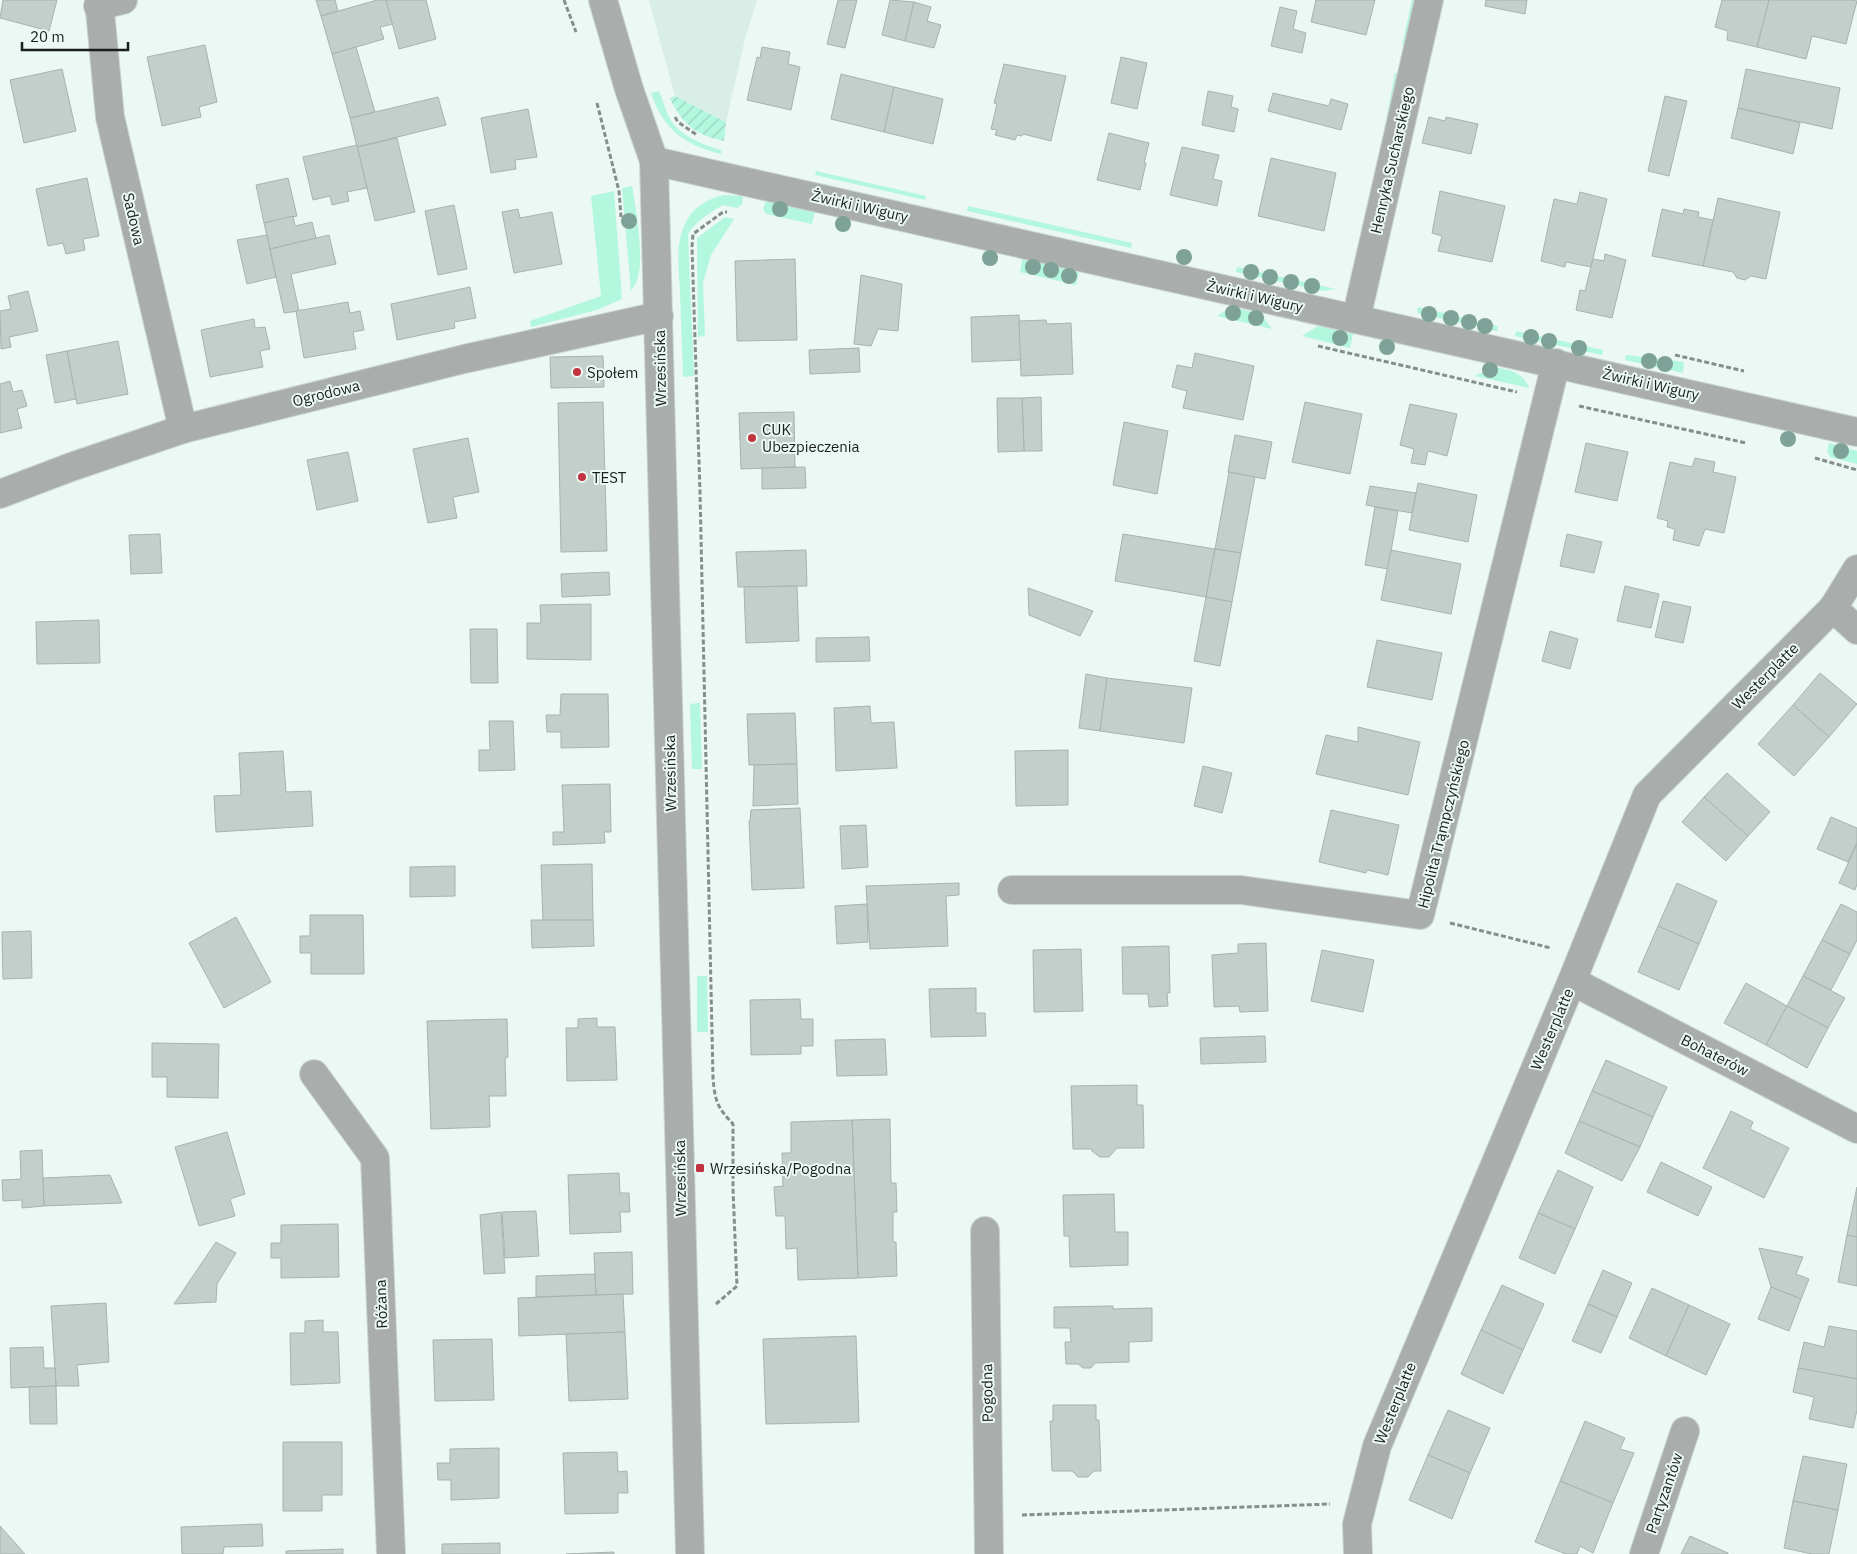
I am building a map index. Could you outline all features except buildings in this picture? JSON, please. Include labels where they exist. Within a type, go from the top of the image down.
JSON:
[{"type":"street","name":"Wrzesińska","points":[[603,0],[629,89],[654,161],[690,1554]]},
{"type":"street","name":"Henryka Sucharskiego","points":[[1356,319],[1429,0]]},
{"type":"street","name":"Sadowa","points":[[107,2],[110,117],[183,429]]},
{"type":"street","name":"Żwirki i Wigury","points":[[654,161],[1857,432]]},
{"type":"street","name":"Ogrodowa","points":[[0,494],[71,467],[183,429],[464,359],[658,316]]},
{"type":"street","name":"Hipolita Trąmpczyńskiego","points":[[1012,890],[1242,890],[1420,915],[1556,363]]},
{"type":"street","name":"Westerplatte","points":[[1358,1554],[1357,1524],[1377,1446],[1577,968],[1647,795],[1833,608],[1857,569]]},
{"type":"street","points":[[1833,608],[1857,630]]},
{"type":"street","name":"Bohaterów","points":[[1577,968],[1857,1129]]},
{"type":"street","name":"Różana","points":[[314,1074],[375,1158],[391,1554]]},
{"type":"street","name":"Pogodna","points":[[985,1231],[989,1554]]},
{"type":"street","name":"Partyzantów","points":[[1644,1554],[1685,1431]]},
{"type":"path","points":[[564,0],[577,35]]},
{"type":"path","points":[[596,98],[619,191],[621,219]]},
{"type":"path","points":[[674,115],[678,122],[693,134],[701,137]]},
{"type":"path","points":[[710,1309],[737,1286],[733,1189],[733,1124],[724,1115],[715,1100],[713,1078],[700,501],[692,248],[693,234],[723,212],[733,212]]},
{"type":"path","points":[[1575,405],[1748,443]]},
{"type":"path","points":[[1805,456],[1815,458]]},
{"type":"path","points":[[1420,915],[1577,968]]},
{"type":"path","points":[[988,1516],[1362,1503]]},
{"type":"shaded area","points":[[649,0],[757,0],[745,39],[726,122],[675,96]]},
{"type":"green space","points":[[1412,0],[1421,0],[1410,47],[1402,45]]},
{"type":"green space","points":[[1395,73],[1403,74],[1377,167]]},
{"type":"green space","points":[[659,91],[673,124],[699,142],[721,150],[721,154],[696,146],[677,134],[669,126],[656,106],[651,93]]},
{"type":"green space","points":[[675,96],[726,122],[724,141],[697,132],[691,127],[679,115],[670,98]]},
{"type":"green space","points":[[816,171],[926,196],[925,200],[815,175]]},
{"type":"green space","points":[[632,186],[639,232],[640,268],[638,279],[631,291],[622,188]]},
{"type":"green space","points":[[614,191],[622,299],[597,310],[531,327],[530,321],[601,296],[591,196]]},
{"type":"green space","points":[[723,195],[743,196],[742,204],[737,208],[723,205],[698,222],[688,235],[694,376],[683,377],[679,267],[680,240],[685,224],[692,213],[711,199]]},
{"type":"green space","points":[[766,201],[815,212],[812,224],[766,214],[763,209]]},
{"type":"green space","points":[[968,206],[1132,243],[1131,248],[967,211]]},
{"type":"green space","points":[[725,217],[734,219],[711,255],[703,283],[705,336],[698,337],[697,238]]},
{"type":"green space","points":[[1022,259],[1079,272],[1076,285],[1020,272]]},
{"type":"green space","points":[[1237,267],[1336,289],[1322,291],[1236,272]]},
{"type":"green space","points":[[1232,307],[1261,314],[1272,329],[1217,316]]},
{"type":"green space","points":[[1418,307],[1498,326],[1497,331],[1417,313]]},
{"type":"green space","points":[[1318,326],[1353,334],[1350,348],[1302,336]]},
{"type":"green space","points":[[1516,331],[1603,350],[1602,355],[1515,336]]},
{"type":"green space","points":[[1626,355],[1684,362],[1683,373],[1625,360]]},
{"type":"green space","points":[[1493,367],[1514,372],[1523,378],[1529,388],[1475,376]]},
{"type":"green space","points":[[1829,443],[1857,451],[1857,464],[1830,457],[1827,451]]},
{"type":"green space","points":[[700,703],[702,769],[692,769],[690,704]]},
{"type":"green space","points":[[697,976],[707,976],[708,1032],[697,1032]]},
{"type":"place","name":"Społem","points":[[577,372]]},
{"type":"place","name":"CUK Ubezpieczenia","points":[[752,438]]},
{"type":"place","name":"TEST","points":[[582,477]]},
{"type":"place","name":"Wrzesińska/Pogodna","points":[[700,1168]]}]
